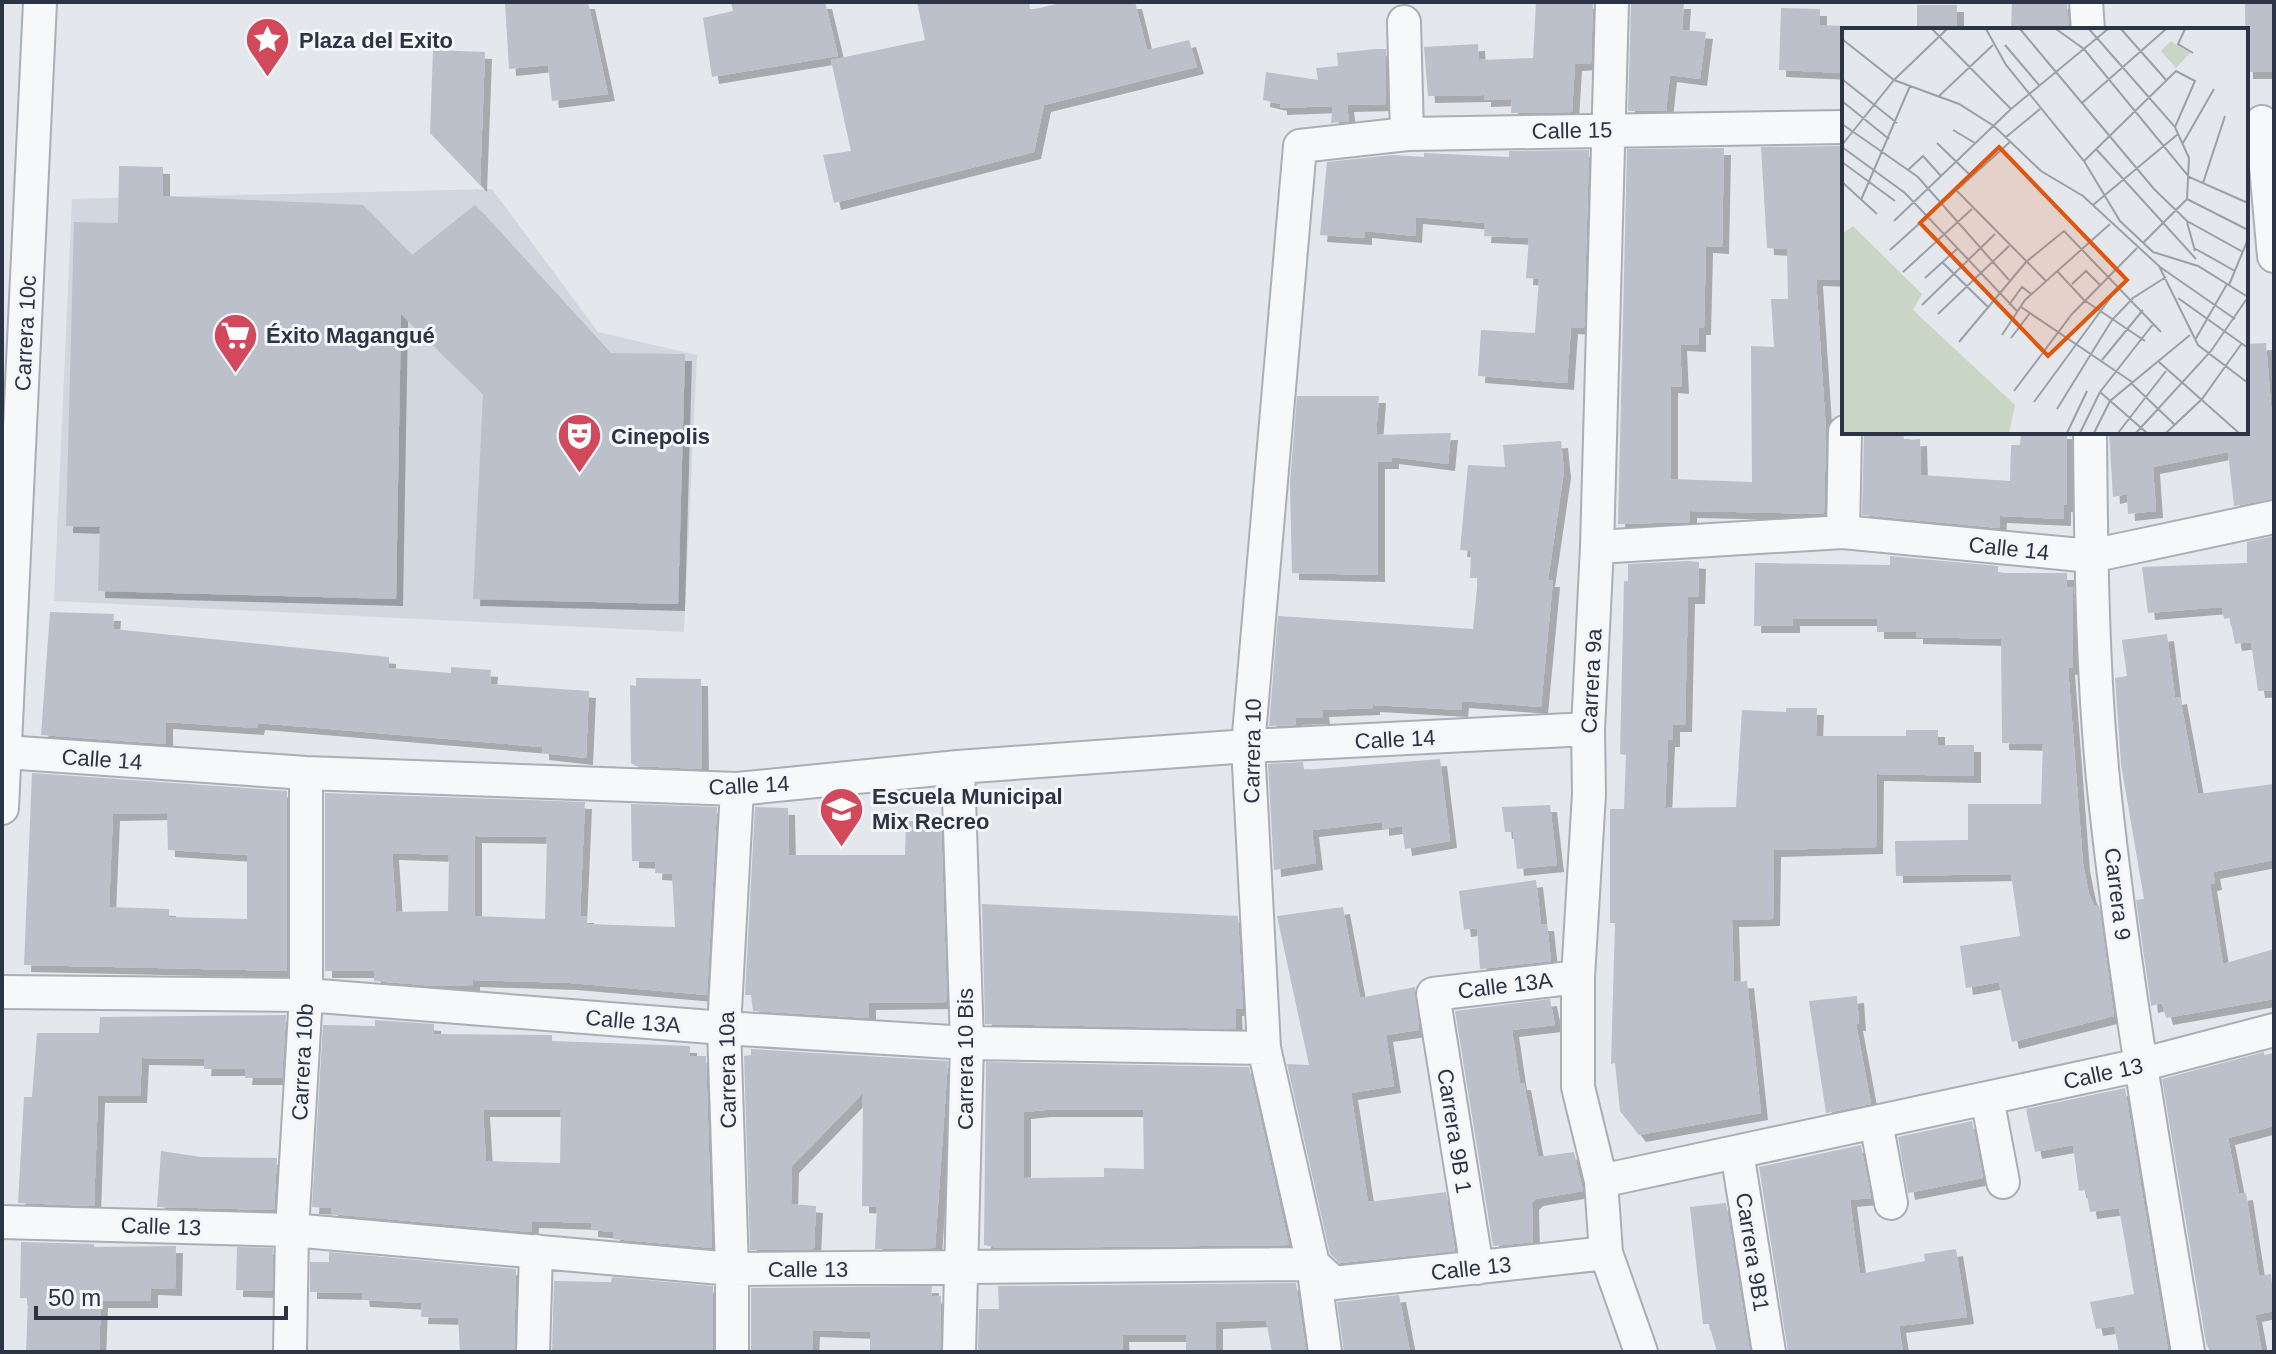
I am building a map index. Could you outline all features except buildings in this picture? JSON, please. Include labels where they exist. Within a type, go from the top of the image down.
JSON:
[{"type":"street","name":"Carrera 10c","points":[[2,808],[10,502],[40,2]]},
{"type":"street","name":"Carrera 9a","points":[[1612,2],[1606,129],[1597,547],[1588,729],[1589,794],[1578,977],[1578,1087],[1601,1181],[1606,1253],[1641,1352]]},
{"type":"street","points":[[2086,2],[2088,28]]},
{"type":"street","points":[[1404,22],[1407,134]]},
{"type":"street","points":[[2261,122],[2274,256]]},
{"type":"street","name":"Calle 15","points":[[1300,146],[1407,134],[1842,127]]},
{"type":"street","name":"Carrera 10","points":[[1300,146],[1248,746],[1264,1048],[1313,1264],[1325,1352]]},
{"type":"street","points":[[1843,532],[1845,434]]},
{"type":"street","name":"Carrera 9","points":[[2090,434],[2091,556],[2104,787],[2140,1065],[2188,1352]]},
{"type":"street","name":"Calle 14","points":[[1597,547],[1843,532],[2091,556],[2274,517]]},
{"type":"street","name":"Calle 14","points":[[5,752],[306,773],[737,789],[958,767],[1248,746],[1588,729]]},
{"type":"street","name":"Carrera 10 Bis","points":[[958,767],[967,1043],[959,1352]]},
{"type":"street","name":"Carrera 10b","points":[[290,1352],[292,1230],[306,995],[306,773]]},
{"type":"street","name":"Carrera 10a","points":[[732,1352],[724,1028],[737,789]]},
{"type":"street","name":"Calle 13A","points":[[1433,994],[1578,977]]},
{"type":"street","name":"Calle 13A","points":[[2,992],[306,995],[724,1028],[967,1043],[1264,1048]]},
{"type":"street","name":"Carrera 9B 1","points":[[1433,994],[1477,1268]]},
{"type":"street","name":"Calle 13","points":[[1601,1181],[2140,1065],[2274,1030]]},
{"type":"street","points":[[1987,1098],[2003,1182]]},
{"type":"street","points":[[1876,1122],[1891,1203]]},
{"type":"street","name":"Carrera 9B1","points":[[1737,1152],[1769,1352]]},
{"type":"street","name":"Calle 13","points":[[2,1222],[292,1230],[732,1269],[960,1270],[1313,1264],[1334,1283],[1606,1253]]},
{"type":"street","points":[[533,1352],[536,1251]]},
{"type":"shaded area","name":"Éxito Magangué","points":[[492,189],[598,332],[697,355],[684,632],[54,601],[72,199]]},
{"type":"place","name":"Plaza del Exito","points":[[268,79]]},
{"type":"place","name":"Éxito Magangué","points":[[235,374]]},
{"type":"place","name":"Cinepolis","points":[[580,475]]},
{"type":"place","name":"Escuela Municipal Mix Recreo","points":[[841,848]]}]
